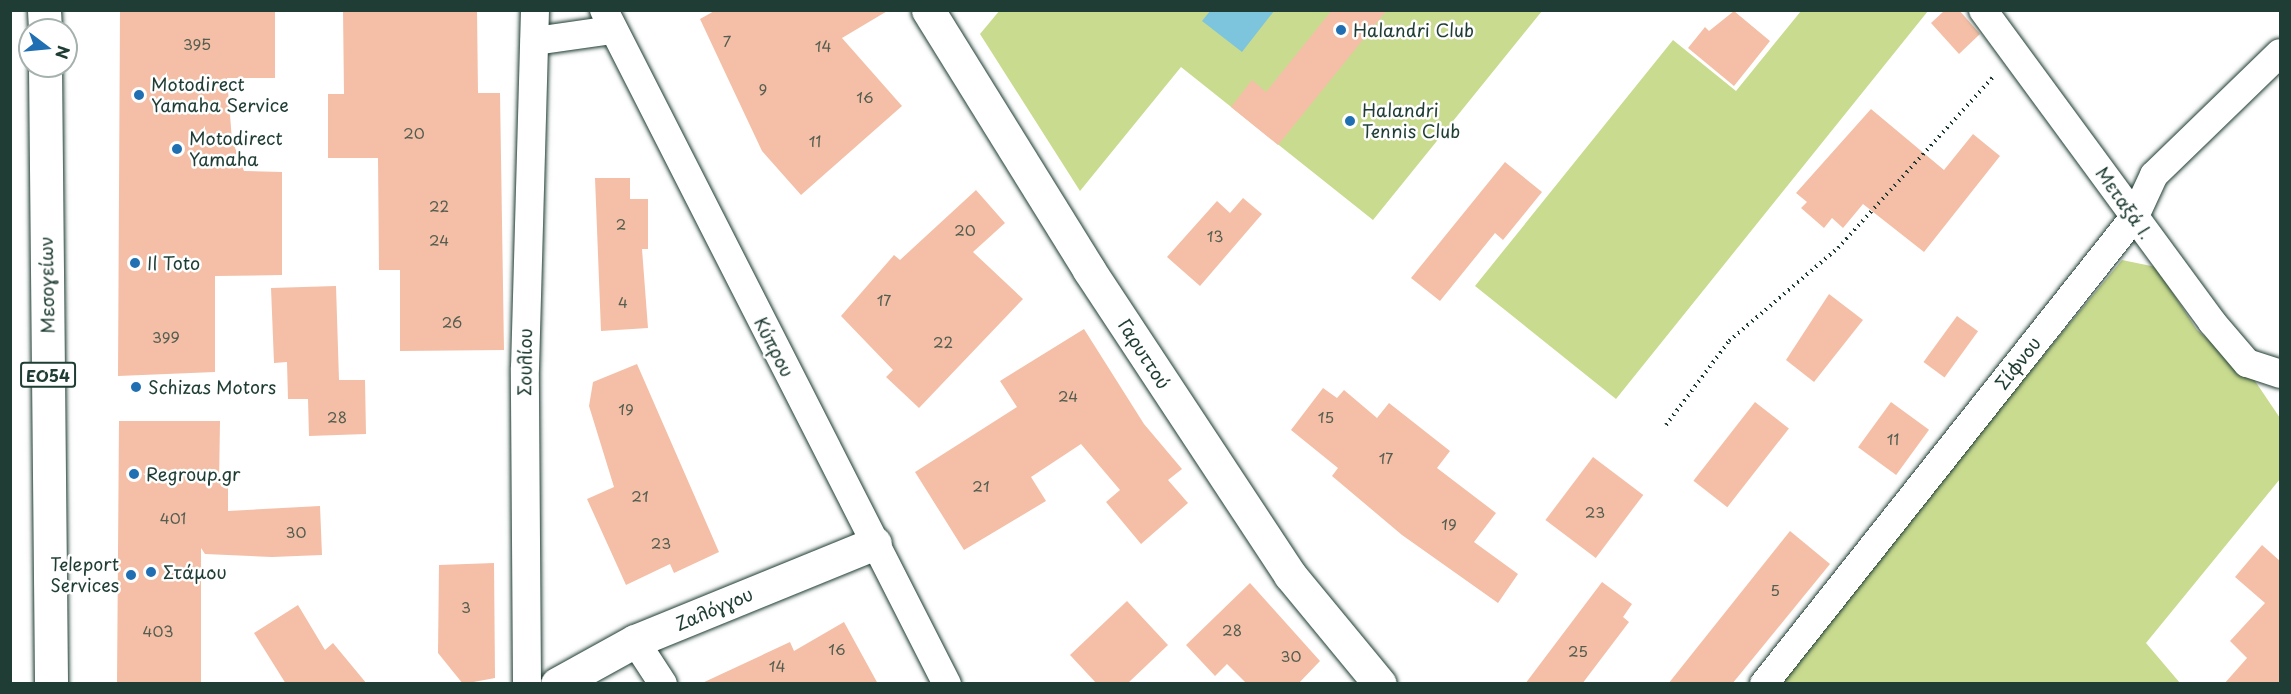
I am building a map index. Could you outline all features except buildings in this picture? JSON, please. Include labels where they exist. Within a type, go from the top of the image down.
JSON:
[{"type":"street","name":"Σουλίου","points":[[527,684],[525,369],[535,10]]},
{"type":"street","name":"Γαρυττού","points":[[928,10],[1089,270],[1290,575],[1380,684]]},
{"type":"street","name":"Μεταξά Ι.","points":[[1983,10],[2242,357],[2258,371],[2280,375]]},
{"type":"street","points":[[535,41],[607,20]]},
{"type":"street","name":"Κύπρου","points":[[607,20],[947,684]]},
{"type":"street","name":"Σίφνου","points":[[1764,684],[2135,216],[2168,159],[2280,53]]},
{"type":"street","name":"Μεσογείων","points":[[45,78],[51,684]]},
{"type":"street","name":"Ζαλόγγου","points":[[557,684],[635,641],[875,543]]},
{"type":"street","points":[[635,641],[663,684]]},
{"type":"path","points":[[1666,425],[1729,341],[1838,248],[2014,53]]},
{"type":"green space","name":"Halandri Tennis Club","points":[[1000,10],[1542,11],[1373,220],[1181,67],[1080,191],[980,34]]},
{"type":"green space","points":[[1801,11],[1928,11],[1616,399],[1475,286],[1673,40],[1736,91]]},
{"type":"green space","points":[[2122,260],[2156,267],[2197,330],[2253,378],[2280,418],[2280,479],[2146,643],[2180,683],[1772,684]]},
{"type":"water","points":[[1210,11],[1274,11],[1242,52],[1202,21]]},
{"type":"place","name":"Halandri Club","points":[[1341,30]]},
{"type":"place","name":"Motodirect Yamaha Service","points":[[139,95]]},
{"type":"place","name":"Halandri Tennis Club","points":[[1350,121]]},
{"type":"place","name":"Motodirect Yamaha","points":[[177,149]]},
{"type":"place","name":"Il Toto","points":[[135,263]]},
{"type":"place","name":"Schizas Motors","points":[[136,387]]},
{"type":"place","name":"Regroup.gr","points":[[134,474]]},
{"type":"place","name":"Στάμου","points":[[151,572]]},
{"type":"place","name":"Teleport Services","points":[[131,575]]}]
